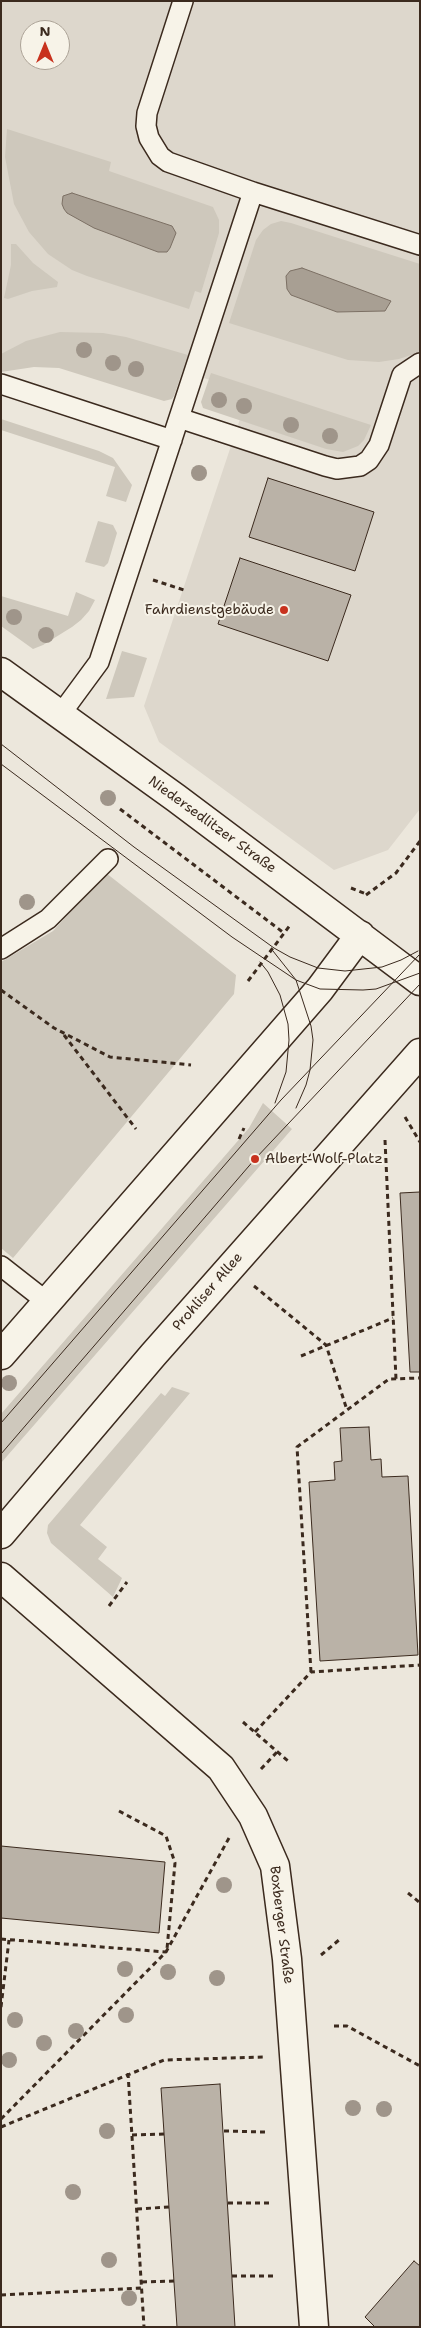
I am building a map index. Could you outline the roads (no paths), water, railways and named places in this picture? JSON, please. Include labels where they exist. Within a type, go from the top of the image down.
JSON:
[{"type":"street","name":"Niedersedlitzer Straße","points":[[1,672],[420,981]]},
{"type":"street","points":[[1,1355],[320,988],[360,935]]},
{"type":"street","name":"Prohliser Allee","points":[[1,1534],[159,1348],[420,1053]]},
{"type":"street","name":"Boxberger Straße","points":[[1,1577],[221,1768],[254,1816],[275,1866],[287,1958],[314,2327]]},
{"type":"lane","points":[[183,1],[147,113],[146,126],[149,138],[160,156],[168,162],[253,192],[420,245]]},
{"type":"lane","points":[[60,715],[99,662],[253,192]]},
{"type":"lane","points":[[179,418],[325,466],[337,469],[360,466],[368,460],[379,445],[402,375],[420,363]]},
{"type":"lane","points":[[1,384],[172,440]]},
{"type":"lane","points":[[1,949],[48,919],[108,859]]},
{"type":"lane","points":[[1,1266],[47,1302]]},
{"type":"tram line","points":[[1,744],[134,847],[274,948],[290,957],[318,968],[345,971],[382,967],[418,951]]},
{"type":"tram line","points":[[1,764],[232,937],[296,980],[320,989],[363,990],[376,989],[420,973]]},
{"type":"tram line","points":[[273,951],[296,980],[311,1026],[313,1040],[310,1070],[296,1108]]},
{"type":"tram line","points":[[1,1423],[281,1100],[420,954]]},
{"type":"tram line","points":[[260,962],[268,972],[280,995],[288,1024],[289,1040],[286,1072],[275,1103]]},
{"type":"tram line","points":[[1,1454],[255,1159],[420,984]]},
{"type":"place","name":"Fahrdienstgebäude","points":[[284,610]]},
{"type":"place","name":"Albert-Wolf-Platz","points":[[255,1159]]}]
